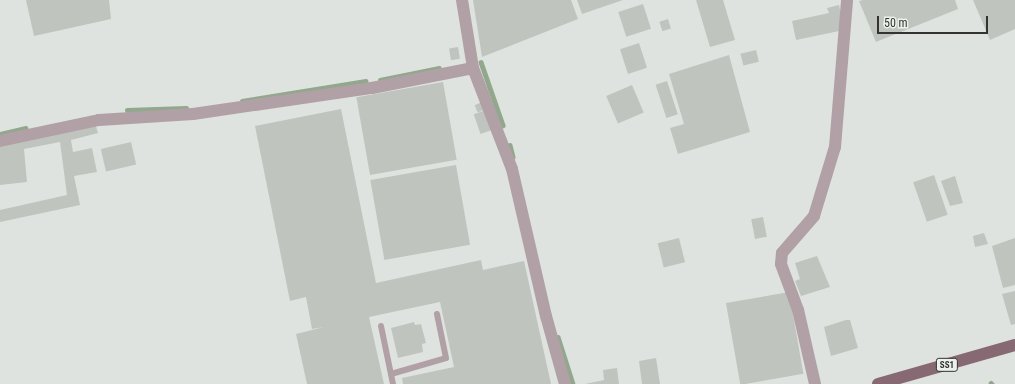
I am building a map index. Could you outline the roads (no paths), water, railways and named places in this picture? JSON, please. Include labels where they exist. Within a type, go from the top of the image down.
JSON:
[{"type":"main road","name":"SS1","points":[[878,384],[1015,345]]},
{"type":"street","points":[[462,0],[473,68],[512,169],[546,316],[565,384]]},
{"type":"street","points":[[815,384],[798,310],[781,264],[782,253],[814,216],[835,147],[847,0]]},
{"type":"street","points":[[0,141],[99,120],[193,114],[372,88],[473,68]]},
{"type":"lane","points":[[391,374],[446,358],[437,314]]},
{"type":"lane","points":[[381,326],[393,384]]},
{"type":"waterway","points":[[481,62],[503,125]]},
{"type":"waterway","points":[[380,80],[439,68]]},
{"type":"waterway","points":[[242,101],[365,81]]},
{"type":"waterway","points":[[127,110],[186,108]]},
{"type":"waterway","points":[[0,134],[25,128]]},
{"type":"waterway","points":[[510,145],[513,157]]},
{"type":"waterway","points":[[558,337],[573,384]]}]
